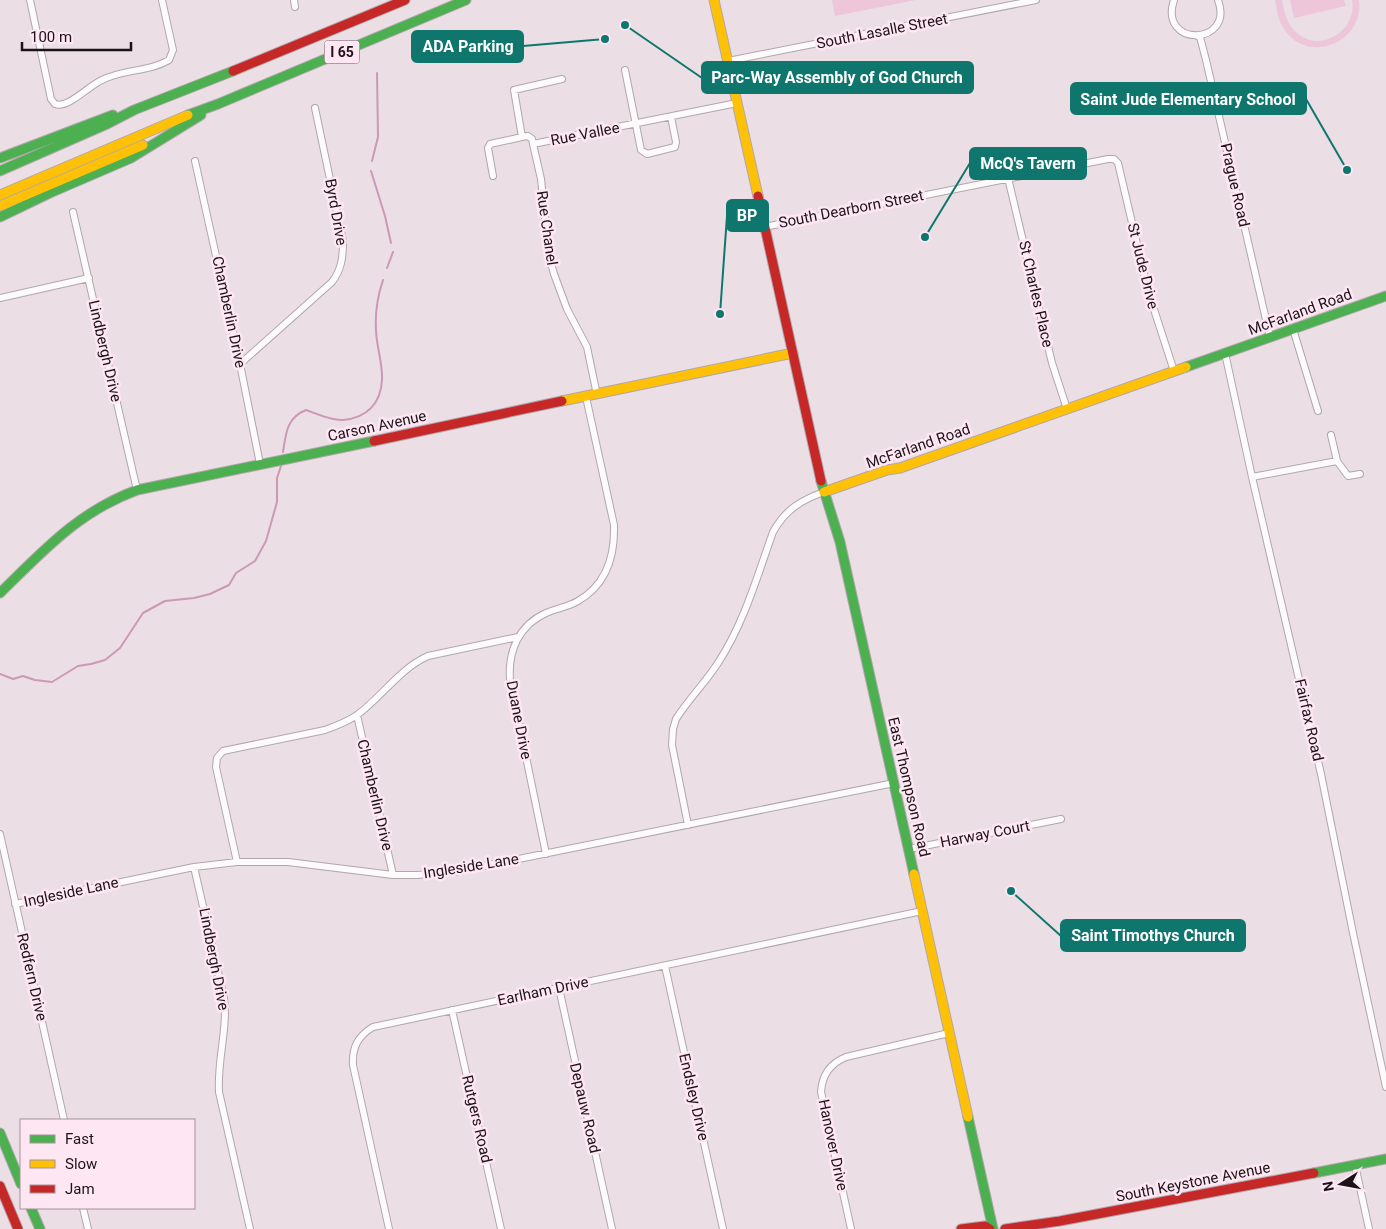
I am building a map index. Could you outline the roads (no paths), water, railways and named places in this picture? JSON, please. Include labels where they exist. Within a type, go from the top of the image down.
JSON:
[{"type":"main road","name":"I 65","points":[[0,171],[105,125],[134,110],[294,47],[405,0]]},
{"type":"main road","name":"I 65","points":[[0,195],[179,118],[218,104],[466,0]]},
{"type":"main road","points":[[714,0],[764,226]]},
{"type":"main road","points":[[0,218],[52,192],[131,158],[218,104]]},
{"type":"main road","points":[[0,158],[102,118],[134,110]]},
{"type":"main road","points":[[0,206],[128,150],[168,135]]},
{"type":"main road","name":"East Thompson Road","points":[[764,226],[824,492],[840,542],[992,1229]]},
{"type":"main road","name":"McFarland Road","points":[[824,492],[887,470],[900,468],[1386,296]]},
{"type":"main road","name":"Carson Avenue","points":[[0,593],[77,521],[112,499],[137,490],[793,353]]},
{"type":"main road","points":[[0,1134],[20,1182]]},
{"type":"main road","name":"South Keystone Avenue","points":[[1005,1229],[1060,1221],[1386,1159]]},
{"type":"main road","points":[[0,1186],[18,1229]]},
{"type":"main road","points":[[31,1209],[40,1229]]},
{"type":"main road","points":[[961,1229],[985,1226],[992,1229]]},
{"type":"street","points":[[30,0],[51,99],[55,104],[61,106],[70,103],[89,86],[105,78],[166,62],[171,57],[172,50],[162,0]]},
{"type":"street","name":"South Lasalle Street","points":[[728,61],[1036,0]]},
{"type":"street","points":[[1174,0],[1172,14],[1178,28],[1183,32],[1197,36],[1210,32],[1218,21],[1220,14],[1218,0]]},
{"type":"street","name":"Prague Road","points":[[1197,36],[1200,37],[1206,60],[1270,337]]},
{"type":"street","name":"Rue Vallee","points":[[625,70],[641,150],[647,154],[675,147],[676,142],[670,116]]},
{"type":"street","points":[[522,137],[514,90],[562,79]]},
{"type":"street","name":"Rue Vallee","points":[[533,144],[738,103]]},
{"type":"street","name":"Byrd Drive","points":[[240,364],[332,282],[341,264],[343,254],[342,241],[315,108]]},
{"type":"street","points":[[493,176],[488,148],[490,144],[528,136],[532,139],[533,144]]},
{"type":"street","name":"Rue Chanel","points":[[533,144],[541,179],[549,256],[567,309],[587,347],[597,394]]},
{"type":"street","name":"South Dearborn Street","points":[[764,226],[1114,159]]},
{"type":"street","name":"St Jude Drive","points":[[1114,159],[1118,163],[1152,308],[1174,371]]},
{"type":"street","name":"Chamberlin Drive","points":[[195,161],[260,464]]},
{"type":"street","name":"St Charles Place","points":[[1008,178],[1052,363],[1068,409]]},
{"type":"street","name":"Lindbergh Drive","points":[[73,212],[137,490]]},
{"type":"street","points":[[0,298],[89,278]]},
{"type":"street","points":[[1293,329],[1318,412]]},
{"type":"street","name":"Fairfax Road","points":[[1224,354],[1322,774],[1386,1087]]},
{"type":"street","name":"Duane Drive","points":[[546,854],[510,679],[511,656],[518,638],[529,624],[539,617],[571,605],[588,594],[605,574],[611,558],[615,542],[614,525],[586,397]]},
{"type":"street","points":[[1331,435],[1337,461],[1348,476],[1360,474]]},
{"type":"street","points":[[1252,477],[1337,461]]},
{"type":"street","name":"McFarland Road","points":[[688,825],[672,745],[676,719],[718,663],[730,643],[753,592],[778,523],[796,504],[824,492]]},
{"type":"street","points":[[237,862],[216,767],[218,756],[227,750],[325,730],[345,722],[357,715],[408,668],[428,656],[518,638]]},
{"type":"street","name":"Chamberlin Drive","points":[[357,715],[393,875]]},
{"type":"street","name":"Ingleside Lane","points":[[15,904],[194,867],[237,862],[288,862],[393,875],[454,872],[894,783]]},
{"type":"street","name":"Harway Court","points":[[909,849],[1061,819]]},
{"type":"street","name":"Redfern Drive","points":[[0,834],[64,1119]]},
{"type":"street","name":"Lindbergh Drive","points":[[194,867],[224,998],[225,1022],[218,1073],[219,1092],[250,1229]]},
{"type":"street","name":"Earlham Drive","points":[[389,1229],[353,1065],[352,1055],[355,1046],[365,1032],[374,1027],[452,1010],[922,911]]},
{"type":"street","name":"Endsley Drive","points":[[664,966],[723,1229]]},
{"type":"street","name":"Depauw Road","points":[[559,988],[612,1229]]},
{"type":"street","name":"Rutgers Road","points":[[452,1010],[501,1229]]},
{"type":"street","name":"Hanover Drive","points":[[851,1229],[821,1092],[825,1075],[831,1066],[846,1057],[949,1033]]},
{"type":"street","points":[[1355,1165],[1369,1229]]},
{"type":"street","points":[[83,1209],[88,1229]]},
{"type":"waterway","points":[[372,161],[378,137],[377,73]]},
{"type":"waterway","points":[[371,171],[391,243]]},
{"type":"waterway","points":[[387,268],[393,252]]},
{"type":"waterway","points":[[283,452],[288,427],[299,413],[306,410],[339,420],[352,419],[366,413],[376,402],[382,380],[376,323],[377,304],[383,280]]},
{"type":"waterway","points":[[0,674],[13,679],[23,676],[52,682],[78,666],[105,660],[120,648],[143,613],[165,601],[194,598],[210,594],[229,585],[236,573],[255,561],[266,541],[277,502],[277,478],[281,466]]},
{"type":"place","name":"Parc-Way Assembly of God Church","points":[[625,25]]},
{"type":"place","name":"ADA Parking","points":[[605,39]]},
{"type":"place","name":"Saint Jude Elementary School","points":[[1347,170]]},
{"type":"place","name":"McQ's Tavern","points":[[925,237]]},
{"type":"place","name":"BP","points":[[720,314]]},
{"type":"place","name":"Saint Timothys Church","points":[[1011,891]]}]
